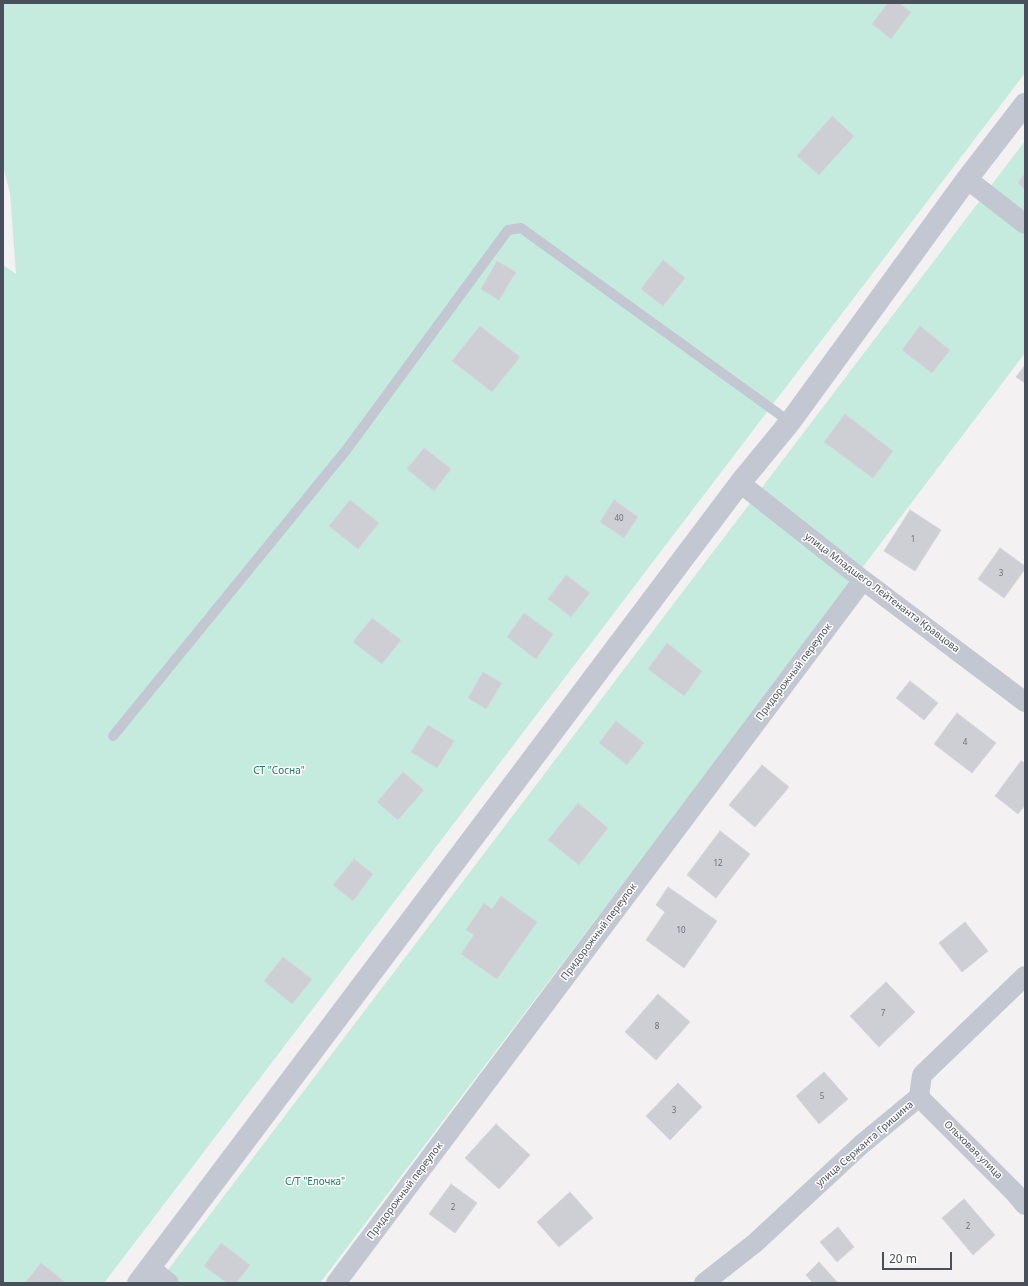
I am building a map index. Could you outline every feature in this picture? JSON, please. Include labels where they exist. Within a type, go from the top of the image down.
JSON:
[{"type":"street","points":[[169,1283],[143,1275],[740,483],[790,422],[967,179],[1025,104]]},
{"type":"street","points":[[967,179],[1025,224]]},
{"type":"street","name":"улица Младшего Лейтенанта Кравцова","points":[[740,483],[863,580],[1025,702]]},
{"type":"street","name":"Придорожный переулок","points":[[336,1283],[863,580]]},
{"type":"street","name":"улица Сержанта Гришина","points":[[704,1283],[755,1243],[862,1144],[920,1097],[922,1075],[1025,976]]},
{"type":"street","name":"Ольховая улица","points":[[920,1097],[1009,1186],[1025,1205]]},
{"type":"lane","points":[[113,736],[347,449],[508,230],[521,228],[790,422]]},
{"type":"green space","name":"СТ \"Сосна\"","points":[[3,3],[1025,3],[1025,73],[104,1283],[3,1283],[3,265],[16,274],[10,193],[3,166]]},
{"type":"green space","name":"С/Т \"Елочка\"","points":[[1025,141],[1025,353],[320,1283],[158,1283]]},
{"type":"building","points":[[888,3],[899,3],[911,12],[891,39],[872,24]]},
{"type":"building","points":[[832,116],[854,136],[819,175],[797,156]]},
{"type":"building","points":[[1025,173],[1025,189],[1018,183]]},
{"type":"building","points":[[663,260],[685,278],[663,306],[641,289]]},
{"type":"building","points":[[497,261],[516,272],[499,300],[481,289]]},
{"type":"building","points":[[480,326],[520,357],[492,392],[452,361]]},
{"type":"building","points":[[920,326],[950,350],[932,373],[902,350]]},
{"type":"building","points":[[1025,365],[1025,383],[1016,377]]},
{"type":"building","points":[[845,414],[893,451],[873,478],[824,442]]},
{"type":"building","points":[[424,448],[451,469],[434,491],[407,469]]},
{"type":"building","points":[[350,500],[379,523],[358,549],[329,526]]},
{"type":"building","points":[[614,500],[638,517],[624,538],[600,522]]},
{"type":"building","points":[[910,510],[941,530],[915,571],[884,551]]},
{"type":"building","points":[[1000,548],[1025,566],[1025,569],[1004,598],[978,579]]},
{"type":"building","points":[[566,575],[590,593],[571,617],[548,599]]},
{"type":"building","points":[[524,613],[553,634],[536,659],[507,637]]},
{"type":"building","points":[[372,618],[401,640],[382,664],[353,642]]},
{"type":"building","points":[[667,643],[702,671],[684,696],[648,669]]},
{"type":"building","points":[[483,672],[502,683],[486,709],[468,698]]},
{"type":"building","points":[[910,681],[938,703],[924,720],[896,698]]},
{"type":"building","points":[[957,713],[996,743],[972,773],[934,744]]},
{"type":"building","points":[[616,721],[644,743],[627,765],[599,743]]},
{"type":"building","points":[[428,725],[454,741],[437,768],[411,752]]},
{"type":"building","points":[[1021,761],[1025,763],[1025,805],[1018,814],[995,796]]},
{"type":"building","points":[[762,765],[789,787],[755,827],[729,805]]},
{"type":"building","points":[[403,772],[424,790],[398,820],[377,802]]},
{"type":"building","points":[[578,803],[608,828],[579,865],[548,840]]},
{"type":"building","points":[[720,831],[750,854],[716,898],[687,875]]},
{"type":"building","points":[[354,859],[373,874],[353,901],[333,885]]},
{"type":"building","points":[[668,887],[717,921],[684,968],[646,940],[665,912],[656,905]]},
{"type":"building","points":[[501,896],[537,922],[497,979],[461,954],[474,935],[466,930],[484,903],[492,909]]},
{"type":"building","points":[[965,922],[988,951],[962,972],[939,943]]},
{"type":"building","points":[[283,957],[312,979],[292,1004],[264,981]]},
{"type":"building","points":[[886,982],[915,1012],[879,1047],[850,1016]]},
{"type":"building","points":[[658,994],[690,1022],[656,1060],[625,1032]]},
{"type":"building","points":[[824,1072],[848,1099],[819,1124],[796,1096]]},
{"type":"building","points":[[678,1083],[702,1107],[670,1140],[646,1116]]},
{"type":"building","points":[[496,1124],[530,1155],[499,1189],[465,1158]]},
{"type":"building","points":[[451,1184],[477,1203],[455,1233],[429,1214]]},
{"type":"building","points":[[570,1192],[593,1218],[559,1247],[537,1222]]},
{"type":"building","points":[[964,1199],[995,1235],[973,1255],[942,1218]]},
{"type":"building","points":[[838,1227],[854,1247],[837,1262],[820,1242]]},
{"type":"building","points":[[221,1243],[250,1265],[236,1283],[227,1283],[204,1266]]},
{"type":"building","points":[[819,1262],[838,1283],[813,1283],[806,1275]]},
{"type":"building","points":[[41,1263],[66,1283],[25,1283]]}]
